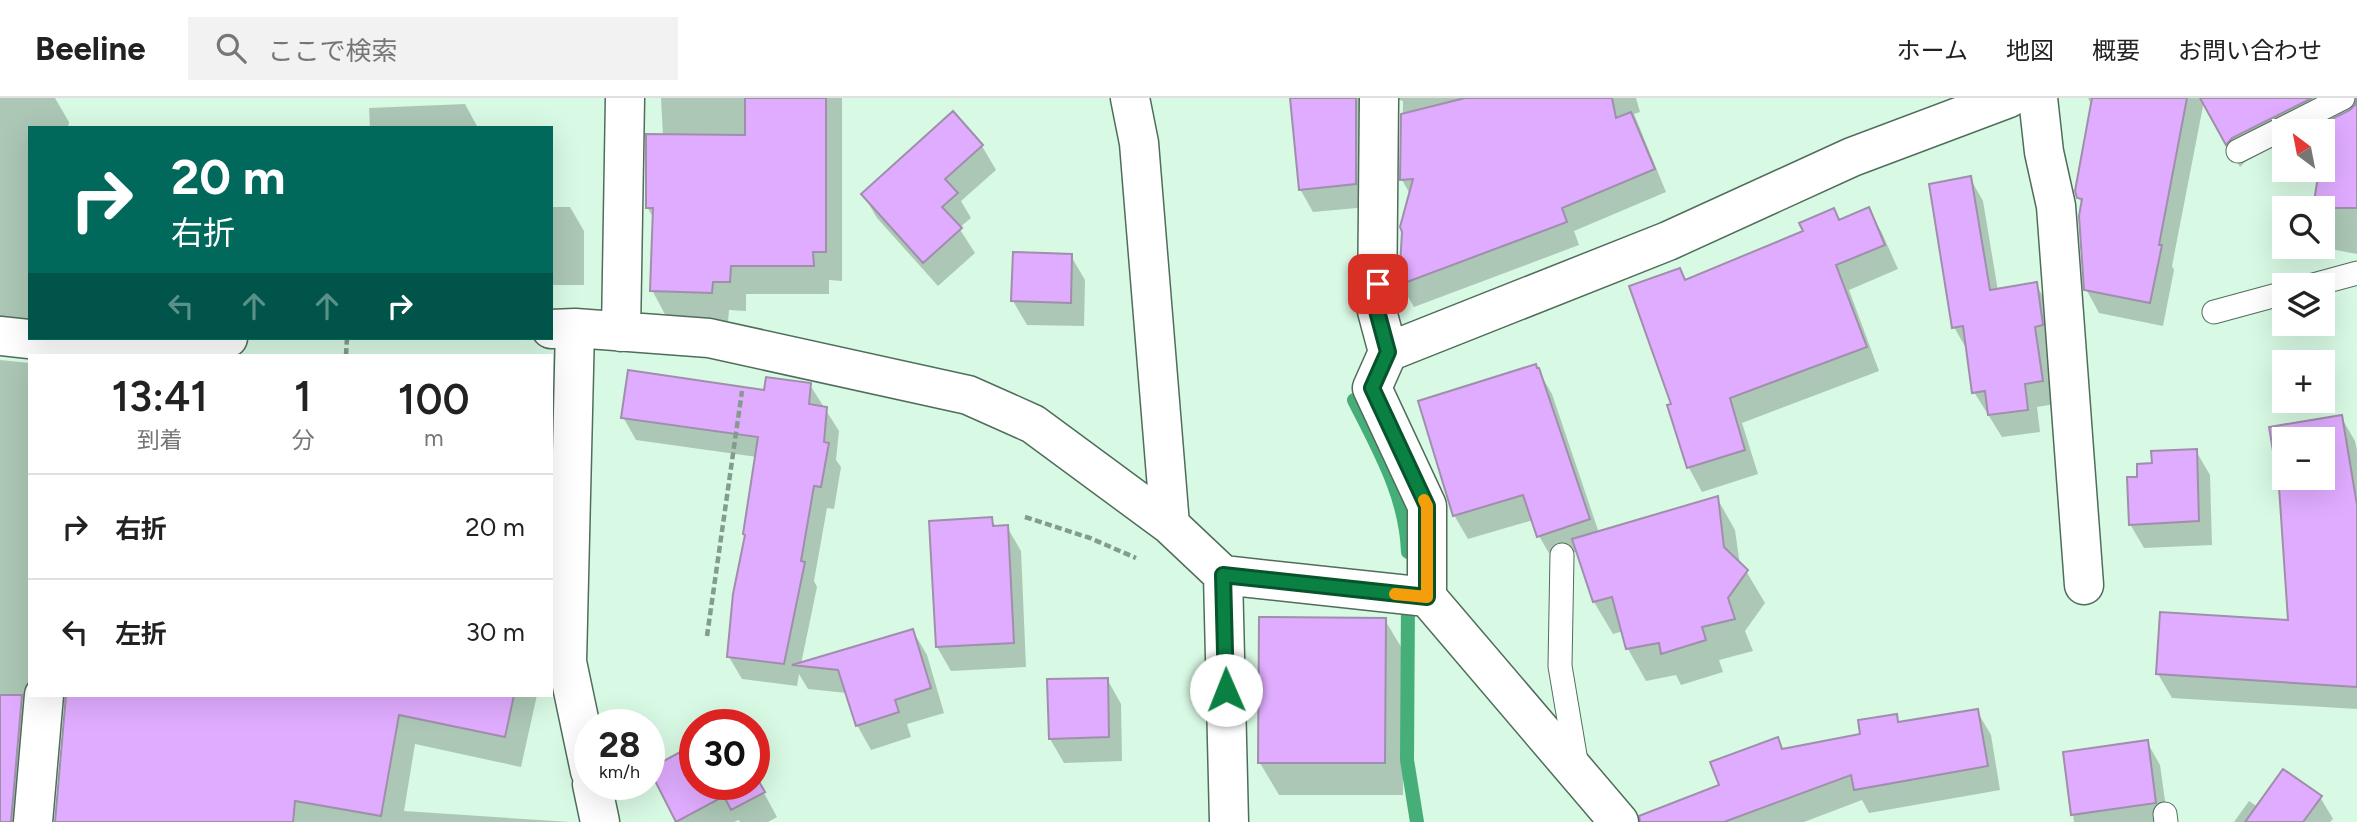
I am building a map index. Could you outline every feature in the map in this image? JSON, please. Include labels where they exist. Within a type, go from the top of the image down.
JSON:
[{"type":"street","points":[[621,332],[625,98]]},
{"type":"street","points":[[1130,98],[1139,143],[1170,525]]},
{"type":"street","points":[[1379,98],[1377,311],[1388,352],[1372,388],[1427,506],[1427,597],[1619,822]]},
{"type":"street","points":[[1388,352],[1668,241],[1852,156],[2010,98]]},
{"type":"street","points":[[2038,98],[2044,152],[2056,206],[2084,585]]},
{"type":"street","points":[[577,709],[567,662],[563,328],[709,338],[968,395],[1033,424],[1170,525],[1223,575],[1427,597]]},
{"type":"street","points":[[0,336],[28,339]]},
{"type":"street","points":[[37,340],[65,343],[163,340]]},
{"type":"street","points":[[1223,575],[1229,822]]},
{"type":"street","points":[[33,822],[44,697]]},
{"type":"street","points":[[595,800],[600,822]]},
{"type":"lane","points":[[2238,151],[2343,98]]},
{"type":"lane","points":[[2335,279],[2357,273]]},
{"type":"lane","points":[[2214,312],[2272,296]]},
{"type":"lane","points":[[1562,555],[1560,666],[1579,776]]},
{"type":"path","points":[[707,636],[749,347]]},
{"type":"path","points":[[1025,517],[1090,538],[1138,559]]},
{"type":"building","points":[[745,98],[826,98],[826,252],[813,252],[814,266],[731,266],[730,282],[713,282],[712,293],[650,291],[653,208],[646,208],[646,134],[745,135]]},
{"type":"building","points":[[1290,98],[1356,98],[1356,184],[1299,190]]},
{"type":"building","points":[[1465,98],[1612,98],[1616,118],[1631,112],[1655,169],[1562,208],[1567,222],[1399,285],[1400,227],[1413,179],[1400,180],[1401,114]]},
{"type":"building","points":[[2092,98],[2187,98],[2150,303],[2084,290],[2079,216],[2082,199],[2077,198],[2075,191]]},
{"type":"building","points":[[2200,98],[2312,98],[2232,138],[2226,145]]},
{"type":"building","points":[[2357,98],[2357,208],[2335,208],[2335,196],[2315,196],[2317,182],[2335,182],[2335,119],[2332,119],[2355,105]]},
{"type":"building","points":[[953,111],[983,145],[945,179],[958,193],[942,207],[962,228],[923,263],[861,194]]},
{"type":"building","points":[[1971,176],[1990,290],[2037,282],[2043,325],[2035,327],[2043,381],[2025,384],[2028,410],[1988,415],[1985,391],[1972,393],[1963,326],[1952,328],[1929,184]]},
{"type":"building","points":[[1869,207],[1885,245],[1836,265],[1867,347],[1730,398],[1745,450],[1687,468],[1667,405],[1671,404],[1629,286],[1680,268],[1685,280],[1803,231],[1799,223],[1834,208],[1839,220]]},
{"type":"building","points":[[1013,252],[1072,254],[1071,303],[1011,301]]},
{"type":"building","points":[[1536,364],[1590,519],[1537,537],[1523,495],[1453,516],[1418,401]]},
{"type":"building","points":[[628,370],[764,390],[766,377],[811,383],[809,404],[827,407],[824,442],[829,443],[821,487],[814,486],[801,561],[805,562],[784,664],[727,657],[733,594],[745,535],[743,534],[758,437],[621,418]]},
{"type":"building","points":[[2342,415],[2357,505],[2357,687],[2156,674],[2160,612],[2288,620],[2279,490],[2335,490],[2335,427],[2272,427],[2272,445],[2269,427]]},
{"type":"building","points":[[2197,449],[2199,521],[2129,525],[2127,477],[2137,477],[2137,464],[2152,463],[2151,451]]},
{"type":"building","points":[[1718,496],[1724,547],[1748,570],[1728,598],[1735,619],[1702,627],[1706,640],[1661,654],[1659,643],[1626,649],[1612,597],[1593,602],[1572,539]]},
{"type":"building","points":[[992,517],[993,526],[1008,525],[1014,643],[936,647],[929,521]]},
{"type":"building","points":[[1259,617],[1386,618],[1385,763],[1258,763]]},
{"type":"building","points":[[913,629],[931,688],[895,700],[899,712],[856,726],[838,670],[792,665]]},
{"type":"building","points":[[1108,678],[1109,737],[1049,739],[1047,679]]},
{"type":"building","points":[[0,695],[22,695],[11,822],[0,822]]},
{"type":"building","points":[[66,697],[514,697],[505,737],[399,715],[381,816],[295,801],[293,822],[55,822]]},
{"type":"building","points":[[1978,709],[1988,766],[1854,790],[1851,775],[1724,822],[1640,822],[1639,816],[1719,785],[1710,762],[1778,737],[1782,749],[1860,734],[1858,720],[1897,714],[1898,722]]},
{"type":"building","points":[[2148,740],[2156,803],[2071,815],[2063,752]]},
{"type":"building","points":[[679,753],[679,800],[717,800],[676,822],[665,800],[665,760]]},
{"type":"building","points":[[2283,769],[2322,796],[2303,822],[2245,822]]},
{"type":"building","points":[[726,800],[750,800],[731,810]]},
{"type":"waterway","points":[[1354,400],[1397,492],[1408,552]]},
{"type":"waterway","points":[[1408,597],[1407,760],[1417,822]]},
{"type":"slow traffic","points":[[1395,594],[1427,597],[1427,506],[1424,500]]},
{"type":"route","points":[[1226,690],[1223,575],[1427,597],[1427,506],[1372,388],[1388,352],[1377,311],[1378,284]]}]
